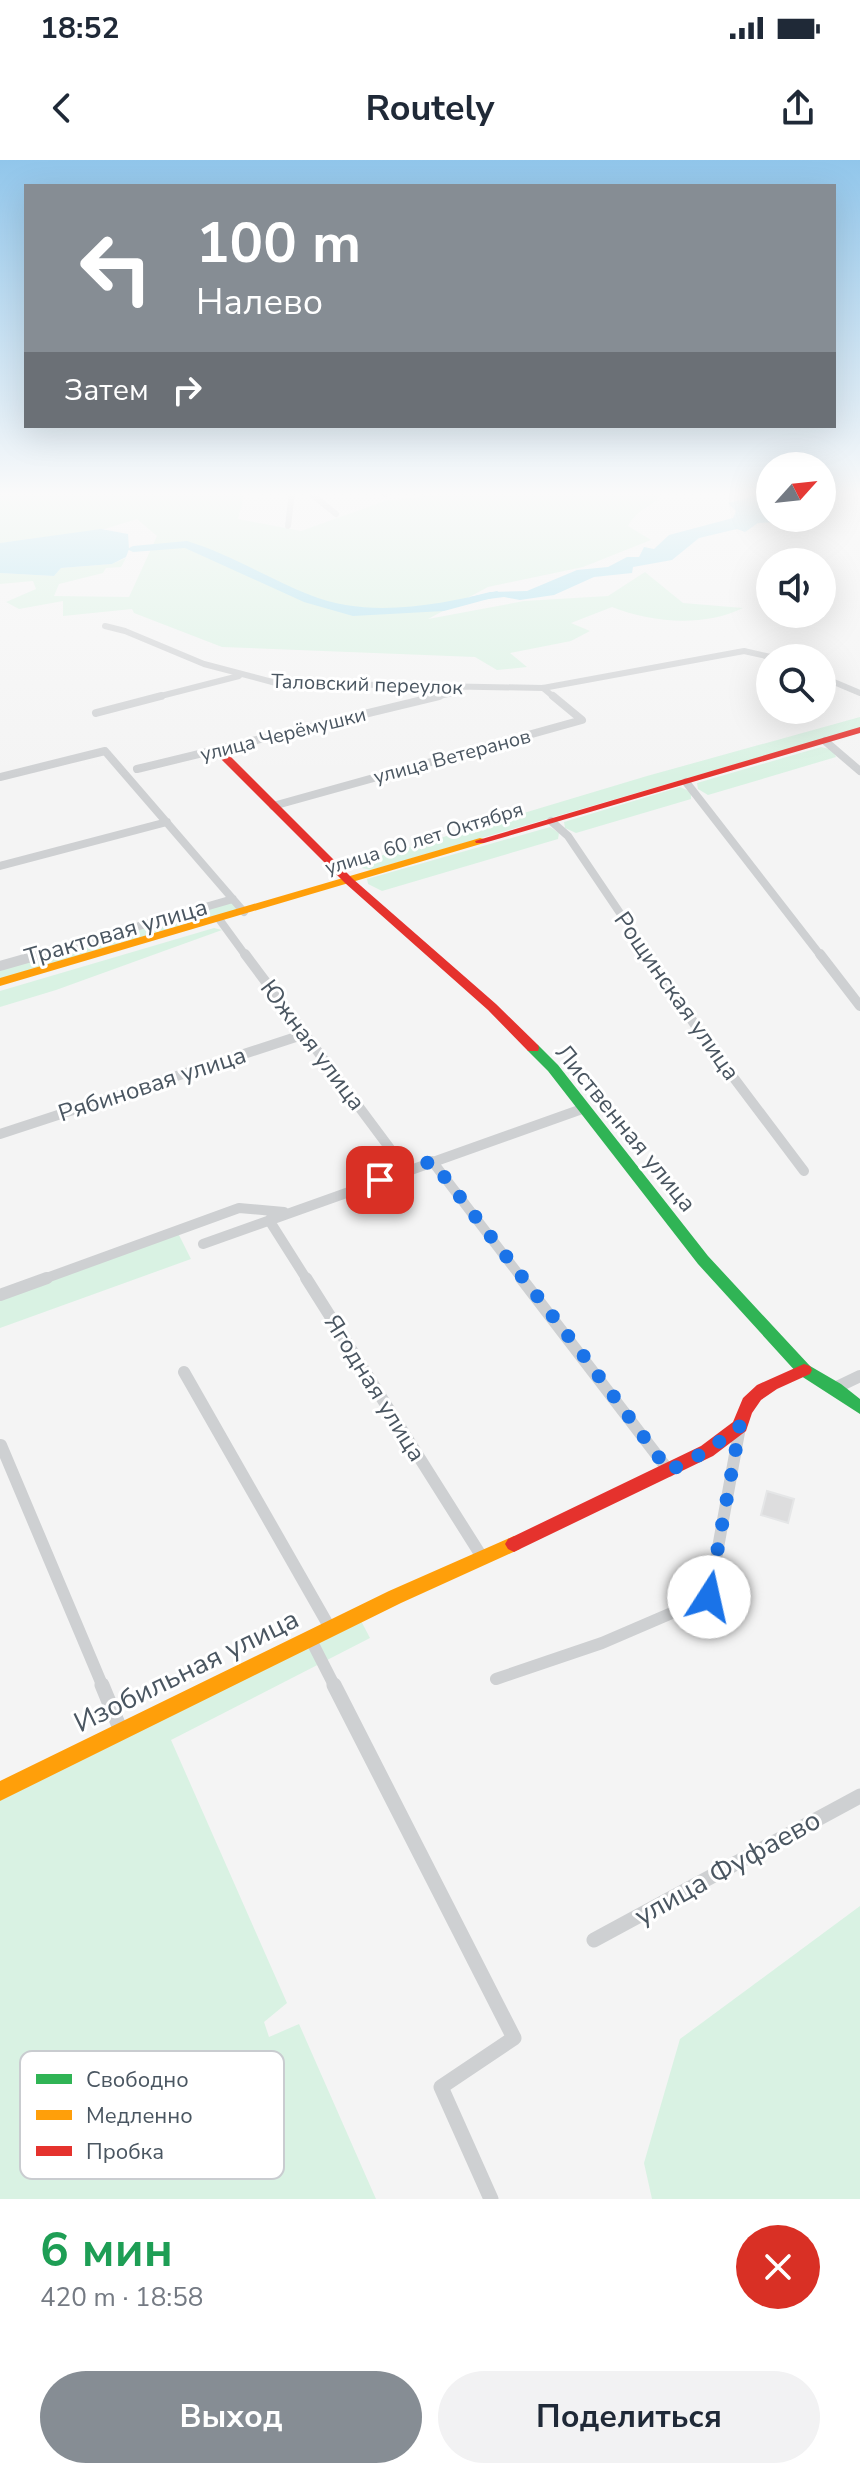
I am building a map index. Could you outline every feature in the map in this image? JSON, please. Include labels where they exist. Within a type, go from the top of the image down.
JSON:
[{"type":"street","name":"Таловский переулок","points":[[105,626],[125,631],[204,664],[276,683],[543,688],[744,651],[756,654]]},
{"type":"street","points":[[96,713],[241,676]]},
{"type":"street","points":[[836,683],[860,693]]},
{"type":"street","name":"улица Черёмушки","points":[[137,769],[475,688]]},
{"type":"street","name":"улица Ветеранов","points":[[273,806],[582,720],[543,688]]},
{"type":"street","name":"улица 60 лет Октября","points":[[0,982],[860,730]]},
{"type":"street","points":[[825,741],[860,771]]},
{"type":"street","name":"Лиственная улица","points":[[218,750],[349,881],[492,1007],[553,1068],[703,1260],[804,1370],[835,1388],[860,1408]]},
{"type":"street","points":[[0,777],[105,751],[244,912]]},
{"type":"street","points":[[686,782],[860,1006]]},
{"type":"street","name":"Рощинская улица","points":[[551,821],[568,836],[706,1041],[804,1171]]},
{"type":"street","points":[[0,866],[167,822]]},
{"type":"street","name":"Трактовая улица","points":[[0,966],[233,899]]},
{"type":"street","name":"Южная улица","points":[[219,919],[406,1170]]},
{"type":"street","name":"Рябиновая улица","points":[[0,1134],[305,1034]]},
{"type":"street","points":[[203,1244],[582,1109]]},
{"type":"street","points":[[432,1161],[669,1471]]},
{"type":"street","points":[[0,1295],[239,1208],[290,1212]]},
{"type":"street","name":"Ягодная улица","points":[[269,1220],[482,1557]]},
{"type":"street","points":[[496,1679],[602,1643],[709,1597],[745,1403],[763,1389],[804,1370]]},
{"type":"street","points":[[184,1372],[330,1628]]},
{"type":"street","points":[[835,1388],[860,1376]]},
{"type":"street","name":"Изобильная улица","points":[[0,1791],[330,1628],[669,1471],[707,1451],[740,1426]]},
{"type":"street","points":[[1,1445],[121,1731]]},
{"type":"street","points":[[310,1638],[514,2038],[441,2087],[491,2199]]},
{"type":"street","name":"улица Фуфаево","points":[[594,1940],[860,1796]]},
{"type":"green space","points":[[35,587],[58,587],[54,596],[129,597],[134,587],[488,587],[428,619],[524,601],[608,596],[622,587],[664,587],[683,603],[743,608],[712,618],[678,621],[644,617],[612,607],[571,623],[590,631],[571,641],[510,653],[527,667],[497,670],[475,657],[222,647],[134,613],[132,609],[63,616],[63,601],[19,609],[6,602]]},
{"type":"green space","points":[[860,717],[860,728],[371,870],[362,868],[360,862],[647,776]]},
{"type":"green space","points":[[821,747],[833,750],[836,757],[708,795],[698,789],[697,783]]},
{"type":"green space","points":[[680,787],[691,792],[691,799],[576,833],[565,828],[564,822]]},
{"type":"green space","points":[[550,827],[559,833],[558,839],[382,891],[368,884],[367,879]]},
{"type":"green space","points":[[232,901],[241,905],[236,910],[0,979],[0,967]]},
{"type":"green space","points":[[214,928],[222,930],[0,1007],[0,991]]},
{"type":"green space","points":[[178,1233],[191,1259],[0,1328],[0,1298]]},
{"type":"green space","points":[[359,1617],[370,1638],[171,1740],[287,2003],[264,2022],[269,2037],[299,2024],[376,2199],[0,2199],[0,1798]]},
{"type":"green space","points":[[860,1906],[860,2199],[652,2199],[644,2163],[680,2039]]},
{"type":"water","points":[[571,587],[554,595],[520,600],[504,597],[473,601],[470,597],[490,592]]},
{"type":"building","points":[[767,1491],[794,1499],[788,1523],[761,1515]]},
{"type":"waterway","points":[[282,587],[308,599],[353,612],[444,607],[497,595]]},
{"type":"traffic: fast","points":[[533,1048],[553,1068],[703,1260],[804,1370],[835,1388],[860,1408]]},
{"type":"traffic: slow","points":[[0,982],[480,841]]},
{"type":"traffic: slow","points":[[0,1791],[395,1597],[514,1544]]},
{"type":"traffic: jam","points":[[480,841],[860,730]]},
{"type":"traffic: jam","points":[[218,750],[349,881],[492,1007],[533,1048]]},
{"type":"traffic: jam","points":[[514,1544],[707,1451],[740,1426],[755,1395],[771,1384],[804,1370]]},
{"type":"route","points":[[380,1180],[432,1161],[669,1471],[707,1451],[740,1426],[709,1597]]}]
